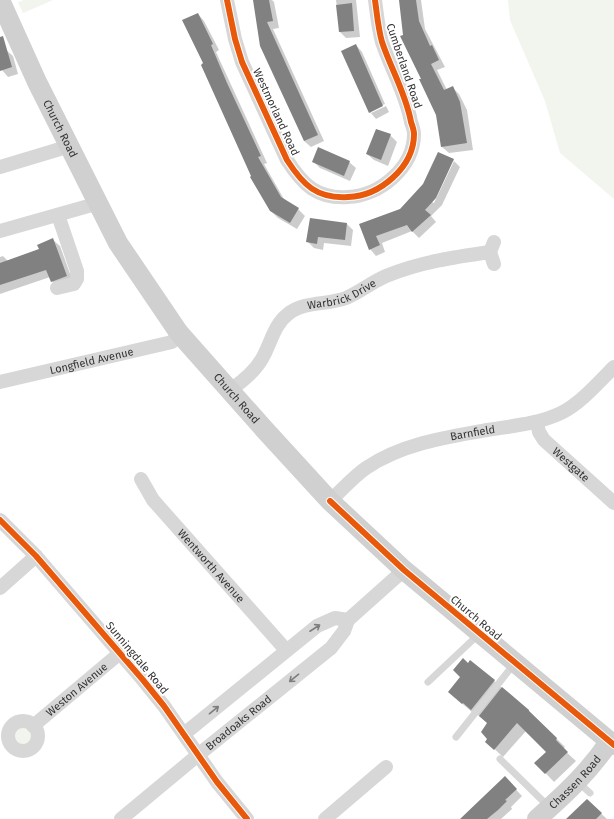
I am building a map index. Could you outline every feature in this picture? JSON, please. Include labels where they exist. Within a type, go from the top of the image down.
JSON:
[{"type":"main road","name":"Church Road","points":[[0,0],[5,26],[37,82],[118,243],[179,333],[330,501],[404,570],[612,744]]},
{"type":"main road","name":"Chassen Road","points":[[544,814],[584,787],[591,766],[612,744]]},
{"type":"street","name":"Westmorland Road","points":[[227,0],[234,39],[242,62],[287,160],[296,174],[306,185],[319,193],[347,198]]},
{"type":"street","name":"Cumberland Road","points":[[347,198],[367,194],[380,188],[392,179],[404,165],[411,149],[414,134],[408,107],[382,41],[375,0]]},
{"type":"street","points":[[0,167],[60,149],[69,144]]},
{"type":"street","points":[[0,231],[99,203]]},
{"type":"street","points":[[57,288],[74,284],[77,279],[77,271],[58,215]]},
{"type":"street","name":"Warbrick Drive","points":[[230,390],[259,365],[266,352],[272,333],[287,314],[297,308],[346,298],[388,275],[435,261],[455,257],[493,253]]},
{"type":"street","name":"Longfield Avenue","points":[[0,382],[172,342],[179,333]]},
{"type":"street","name":"Barnfield","points":[[330,501],[365,469],[383,458],[413,446],[475,432],[537,422],[562,413],[576,403],[614,368]]},
{"type":"street","name":"Westgate","points":[[537,422],[538,432],[544,440],[614,503]]},
{"type":"street","name":"Wentworth Avenue","points":[[141,479],[153,500],[286,650]]},
{"type":"street","name":"Sunningdale Road","points":[[0,520],[36,556],[164,706],[217,782],[247,819]]},
{"type":"street","points":[[0,588],[36,556]]},
{"type":"street","name":"Broadoaks Road","points":[[121,819],[331,648],[344,631],[348,620],[404,570]]},
{"type":"street","points":[[184,734],[317,626],[335,618],[348,620]]},
{"type":"street","name":"Weston Avenue","points":[[33,726],[120,653]]},
{"type":"street","points":[[325,819],[386,767]]},
{"type":"lane","points":[[428,682],[479,634]]},
{"type":"lane","points":[[456,738],[515,664]]},
{"type":"lane","points":[[500,759],[544,814]]},
{"type":"shaded area","points":[[24,0],[53,0],[23,13],[18,2]]},
{"type":"shaded area","points":[[508,0],[614,0],[614,199],[560,153],[545,101],[510,20]]},
{"type":"shaded area","points":[[19,727],[27,727],[32,732],[30,743],[27,745],[19,745],[14,740],[14,732]]},
{"type":"building","points":[[253,0],[269,0],[273,21],[267,22],[318,135],[304,141],[260,46]]},
{"type":"building","points":[[399,0],[416,0],[419,21],[430,46],[432,45],[439,60],[431,64],[444,90],[453,86],[460,102],[467,143],[441,147],[436,115],[419,79],[421,79],[400,36],[403,35]]},
{"type":"building","points":[[352,3],[354,31],[339,32],[336,5]]},
{"type":"building","points":[[198,13],[213,44],[211,45],[227,83],[261,156],[258,157],[281,197],[299,208],[290,223],[270,211],[250,177],[251,176],[201,65],[203,63],[182,20]]},
{"type":"building","points":[[3,36],[12,67],[0,71],[0,37]]},
{"type":"building","points":[[356,44],[383,106],[369,113],[341,51]]},
{"type":"building","points":[[376,129],[391,134],[381,160],[366,154]]},
{"type":"building","points":[[318,147],[350,161],[344,176],[312,162]]},
{"type":"building","points":[[438,152],[454,159],[436,198],[425,210],[431,215],[412,232],[407,225],[376,236],[380,245],[369,250],[359,224],[400,209],[423,184]]},
{"type":"building","points":[[310,218],[347,223],[345,240],[318,237],[317,244],[306,242]]},
{"type":"building","points":[[53,238],[67,276],[51,282],[46,270],[0,285],[0,263],[39,249],[37,245]]},
{"type":"building","points":[[463,658],[468,663],[470,660],[495,680],[471,710],[448,692],[460,677],[453,670]]},
{"type":"building","points":[[502,687],[529,710],[557,738],[556,740],[568,752],[545,774],[534,763],[546,752],[517,723],[494,750],[485,742],[487,739],[481,732],[487,723],[479,716]]},
{"type":"building","points":[[505,776],[517,789],[505,800],[507,801],[498,810],[487,819],[460,819]]},
{"type":"building","points":[[587,799],[602,813],[596,819],[566,819]]},
{"type":"cycle path","points":[[227,0],[235,39],[242,62],[287,160],[299,177],[312,189],[328,196],[337,197],[360,195],[383,185],[393,178],[402,168],[408,158],[412,146],[414,134],[406,101],[382,42],[375,0]]},
{"type":"cycle path","points":[[330,501],[404,570],[614,745]]},
{"type":"cycle path","points":[[0,520],[36,556],[143,680],[164,706],[217,782],[247,819]]}]
